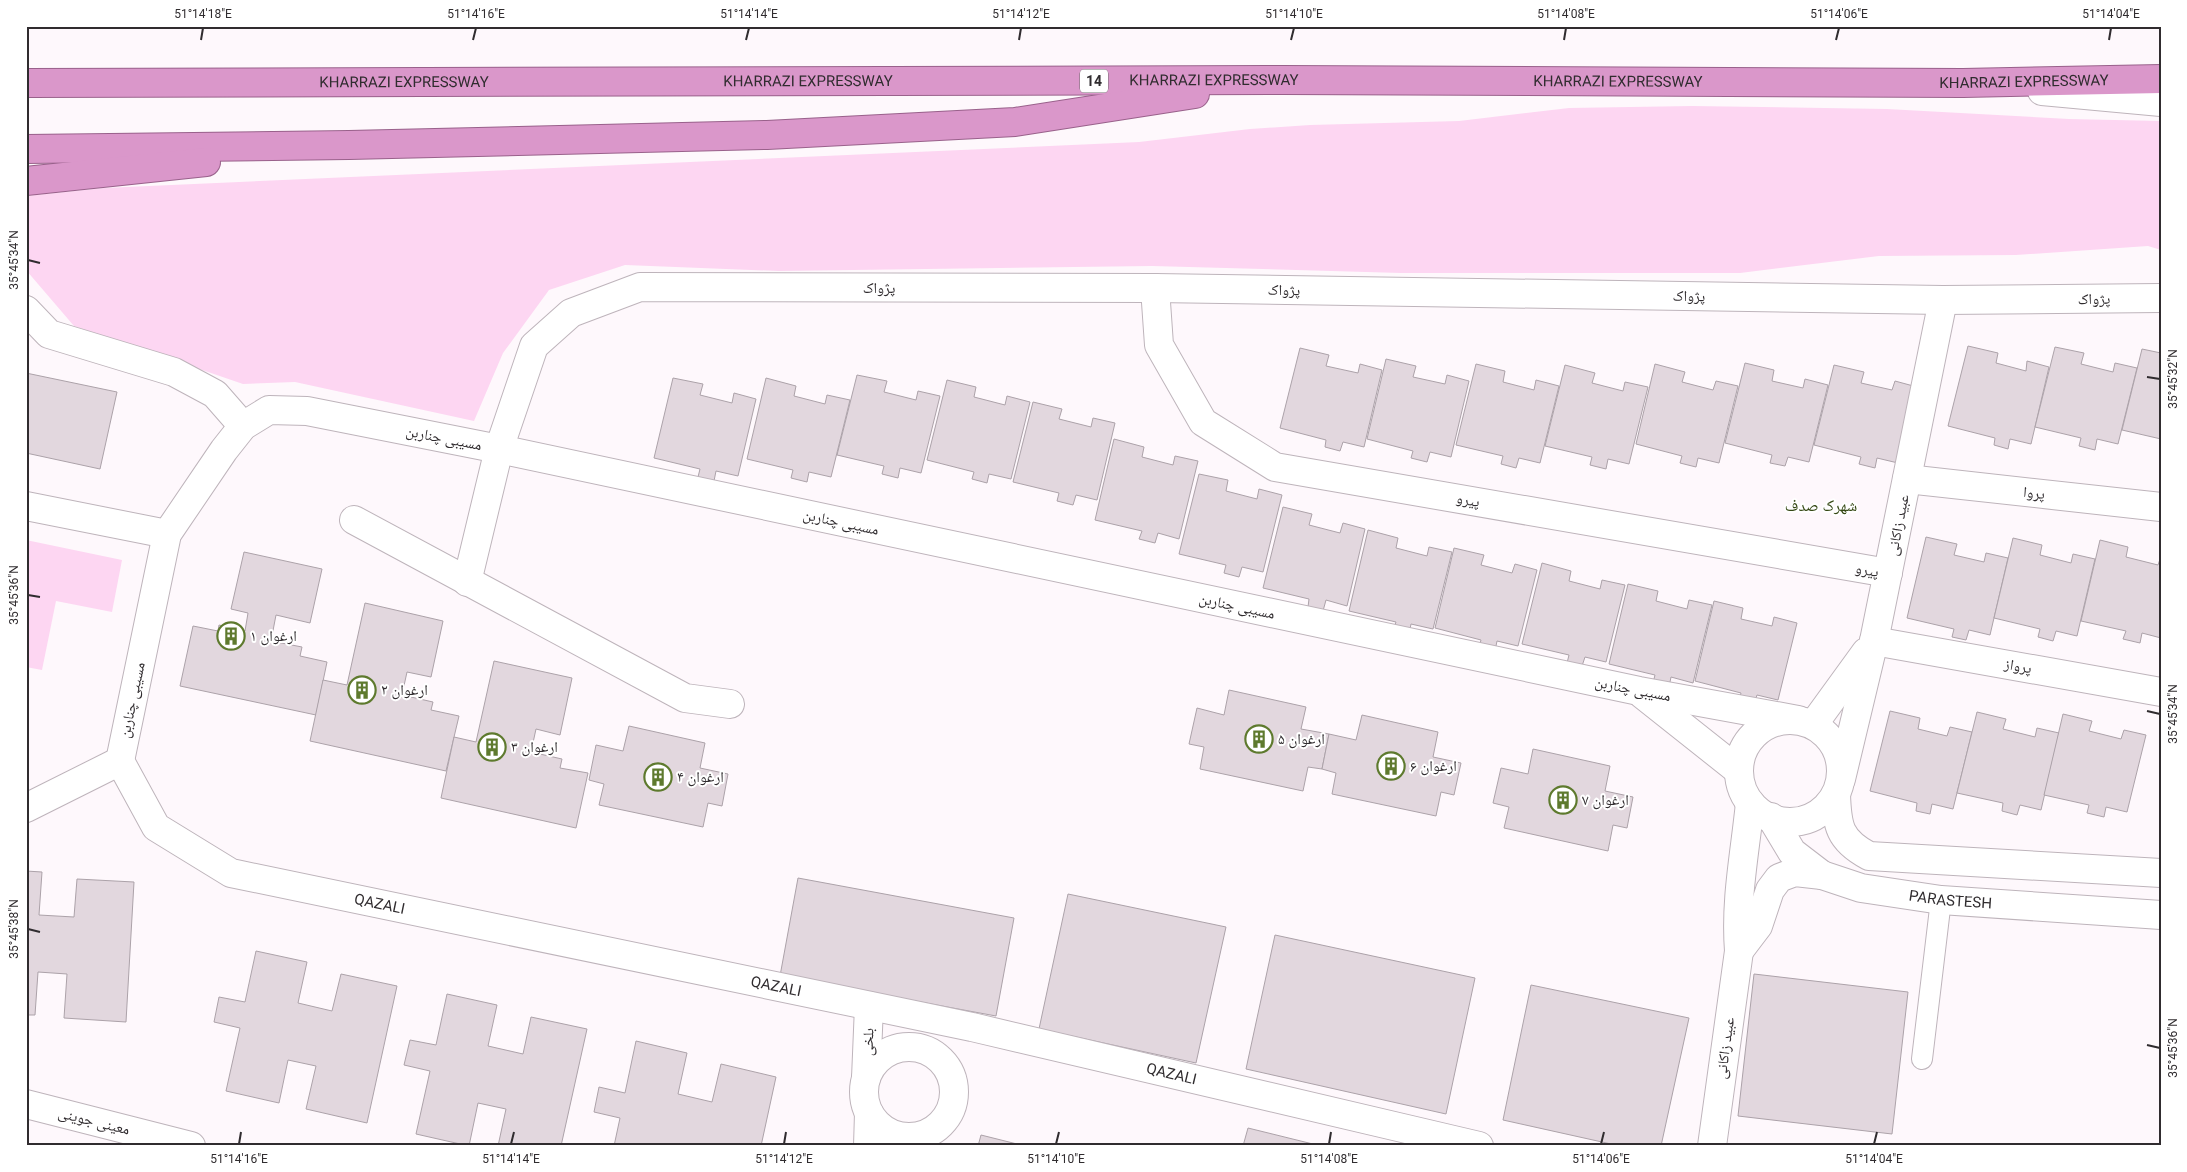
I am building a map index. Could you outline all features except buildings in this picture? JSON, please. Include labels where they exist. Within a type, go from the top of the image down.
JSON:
[{"type":"highway","name":"KHARRAZI EXPRESSWAY","points":[[26,83],[1284,80],[1963,83],[2161,79]]},
{"type":"highway","points":[[26,149],[349,145],[766,135],[1015,122],[1284,80]]},
{"type":"highway","points":[[26,181],[56,180],[349,145]]},
{"type":"street","points":[[1963,83],[2161,102]]},
{"type":"street","name":"پژواک","points":[[466,582],[498,449],[534,346],[571,313],[640,288],[1156,288],[1943,300],[2161,298]]},
{"type":"street","name":"پیرو","points":[[1156,288],[1160,345],[1204,422],[1275,467],[1888,573]]},
{"type":"street","name":"عبید زاکانی","points":[[1839,786],[1874,641],[1943,300]]},
{"type":"street","points":[[26,310],[48,334],[174,372],[215,394],[243,426]]},
{"type":"street","name":"مسیبی چناربن","points":[[120,761],[166,534],[224,450],[243,426],[269,410],[307,411],[498,449],[1639,691],[1805,723]]},
{"type":"street","name":"پروا","points":[[1907,478],[2161,507]]},
{"type":"street","points":[[26,506],[166,534]]},
{"type":"street","points":[[354,520],[466,582],[685,698],[730,704]]},
{"type":"street","points":[[1805,723],[1874,641]]},
{"type":"street","name":"پرواز","points":[[1874,641],[2161,692]]},
{"type":"street","points":[[1639,691],[1739,771]]},
{"type":"street","points":[[1839,786],[1827,807],[1814,817],[1797,822],[1780,821],[1760,810],[1742,788],[1739,771],[1742,753],[1751,738],[1764,727],[1780,721],[1805,723],[1827,734],[1836,748],[1841,762],[1837,820],[1843,835],[1852,847],[1869,856],[2161,873]]},
{"type":"street","points":[[26,808],[120,761]]},
{"type":"street","name":"QAZALI","points":[[120,761],[156,827],[231,874],[952,1023],[1479,1146]]},
{"type":"street","name":"عبید زاکانی","points":[[1712,1146],[1739,951],[1736,918],[1738,889],[1760,810]]},
{"type":"street","name":"PARASTESH","points":[[1760,810],[1792,852],[1822,875],[1861,888],[1941,900],[2161,915]]},
{"type":"street","points":[[1739,951],[1758,926],[1770,890],[1779,878],[1795,872],[1822,875]]},
{"type":"street","name":"بلخی","points":[[866,1078],[869,1006]]},
{"type":"street","points":[[949,1070],[952,1023]]},
{"type":"street","points":[[913,1047],[927,1050],[940,1058],[949,1070],[954,1084],[954,1098],[941,1135],[931,1132],[917,1137],[903,1137],[890,1133],[878,1124],[869,1113],[865,1102],[866,1078],[879,1060],[898,1048],[913,1047]]},
{"type":"street","name":"معینی جوینی","points":[[26,1104],[191,1146]]},
{"type":"street","points":[[868,1146],[869,1113]]},
{"type":"lane","points":[[1922,1059],[1941,900]]},
{"type":"shaded area","points":[[1692,106],[1887,109],[2069,119],[2161,121],[2161,250],[2148,246],[2016,255],[1879,256],[1740,273],[1401,273],[1152,266],[779,271],[625,265],[549,290],[503,353],[474,421],[295,382],[243,384],[74,326],[26,270],[26,196],[104,188],[1139,142],[1250,129],[1310,125],[1459,121],[1569,108]]},
{"type":"shaded area","points":[[26,540],[122,560],[112,612],[56,601],[42,670],[26,667]]},
{"type":"place","name":"ارغوان ۱","points":[[231,636]]},
{"type":"place","name":"ارغوان ۲","points":[[362,690]]},
{"type":"place","name":"ارغوان ۵","points":[[1259,739]]},
{"type":"place","name":"ارغوان ۳","points":[[492,747]]},
{"type":"place","name":"ارغوان ۶","points":[[1391,766]]},
{"type":"place","name":"ارغوان ۴","points":[[658,777]]},
{"type":"place","name":"ارغوان ۷","points":[[1563,800]]},
{"type":"district","name":"شهرک صدف","points":[[1821,505]]}]
